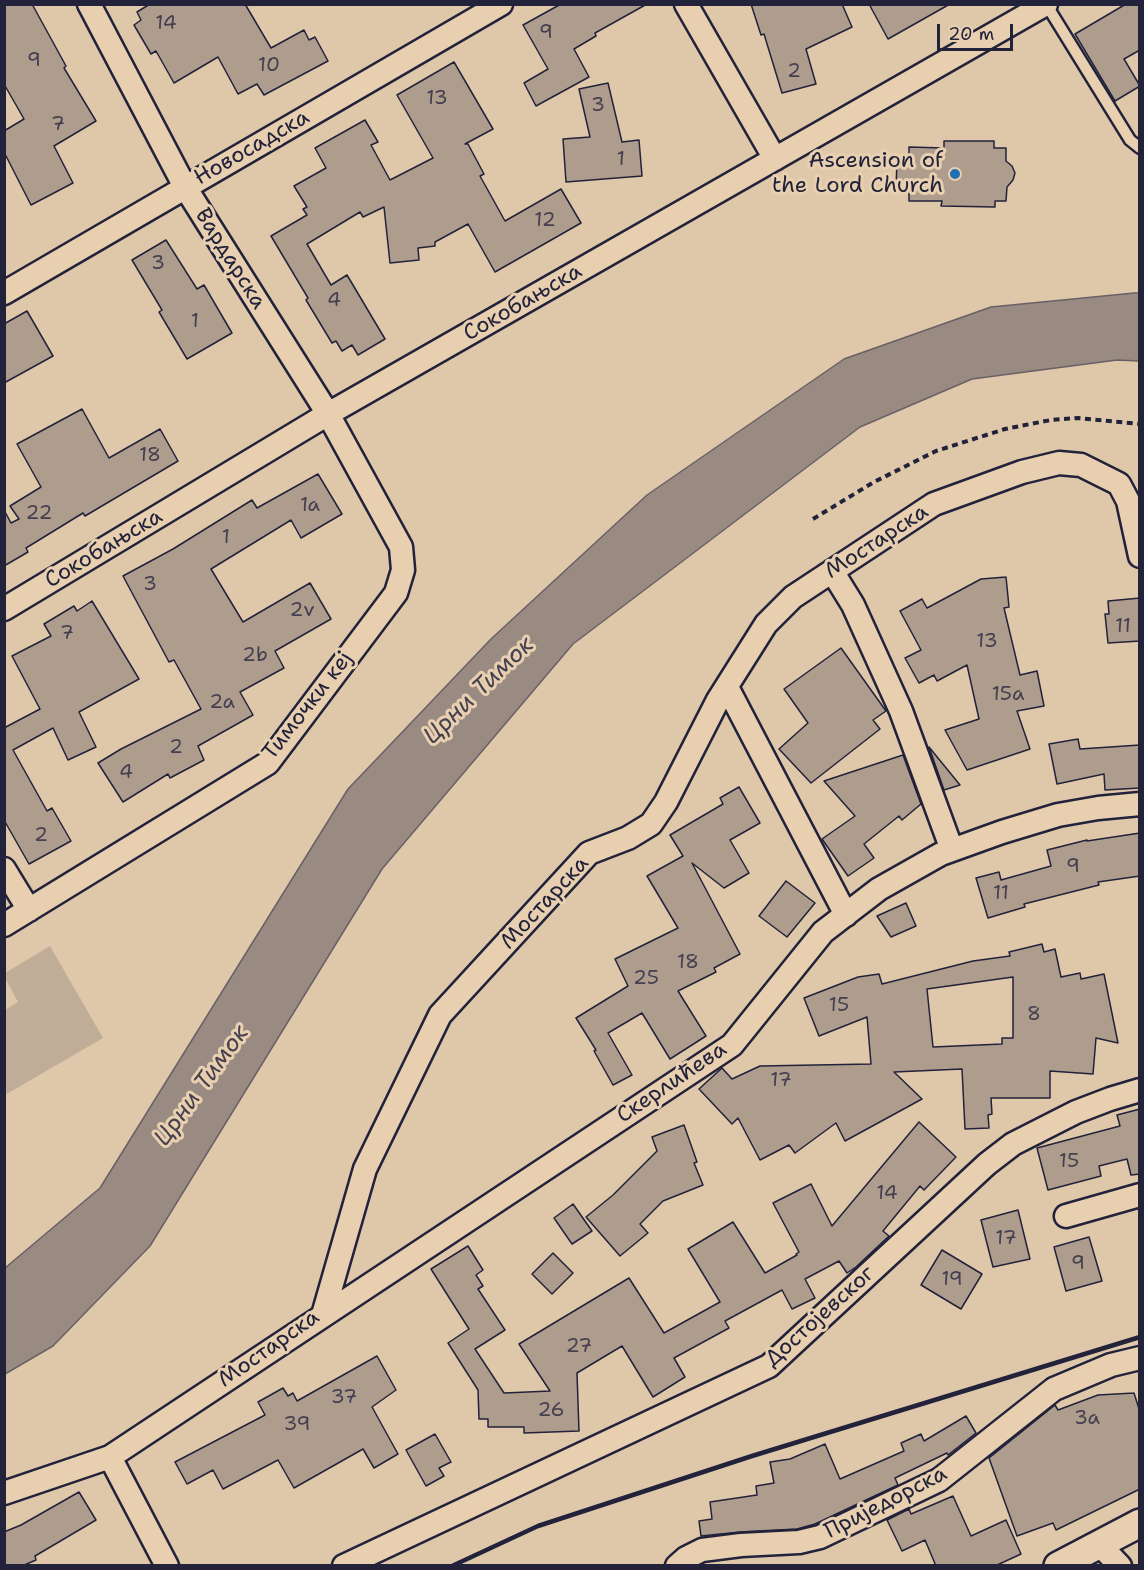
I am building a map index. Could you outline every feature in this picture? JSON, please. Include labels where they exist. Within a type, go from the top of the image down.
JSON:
[{"type":"street","name":"Вардарска","points":[[89,4],[185,187],[328,414]]},
{"type":"street","name":"Новосадска","points":[[4,293],[501,4]]},
{"type":"street","points":[[686,4],[775,159]]},
{"type":"street","name":"Сокобањска","points":[[4,609],[328,414],[1046,4]]},
{"type":"street","name":"Тимочки кеј","points":[[4,924],[268,763],[396,593],[403,570],[401,547],[328,414]]},
{"type":"street","name":"Мостарска","points":[[4,1493],[110,1457],[323,1315],[365,1168],[440,1015],[589,853],[628,838],[651,824],[666,802],[727,687],[766,624],[794,597],[934,504],[1029,470],[1059,463],[1081,465],[1119,484],[1128,501],[1140,556]]},
{"type":"street","points":[[832,571],[853,605],[901,711],[952,850]]},
{"type":"street","points":[[727,687],[846,915]]},
{"type":"street","name":"Скерлићева","points":[[323,1315],[732,1045],[823,932],[879,890],[940,854],[1002,832],[1058,815],[1140,804]]},
{"type":"street","points":[[4,869],[29,910]]},
{"type":"street","name":"Достојевског","points":[[344,1566],[769,1366],[987,1164],[1014,1144],[1076,1112],[1110,1098],[1140,1090]]},
{"type":"street","points":[[1066,1216],[1140,1195]]},
{"type":"street","name":"Приједорска","points":[[677,1566],[686,1558],[702,1550],[799,1542],[820,1537],[939,1480],[1054,1389],[1111,1365],[1140,1358]]},
{"type":"street","points":[[110,1457],[167,1566]]},
{"type":"street","points":[[1058,1566],[1140,1523]]},
{"type":"street","points":[[1098,1543],[1120,1566]]},
{"type":"lane","points":[[1046,4],[1130,140],[1140,148]]},
{"type":"path","points":[[813,519],[874,482],[936,451],[1005,429],[1051,420],[1078,418],[1140,424]]},
{"type":"shaded area","points":[[50,946],[103,1038],[5,1095],[5,1010],[18,1002],[5,978],[5,973]]},
{"type":"water","name":"Црни Тимок","points":[[1139,293],[1139,361],[1117,360],[972,379],[860,427],[573,644],[382,869],[150,1246],[53,1346],[5,1374],[5,1268],[100,1188],[348,789],[491,639],[647,495],[844,359],[991,307]]},
{"type":"building","points":[[4,4],[32,4],[66,66],[64,68],[96,121],[54,146],[73,183],[31,205],[4,152],[4,131],[24,119],[4,84]]},
{"type":"building","points":[[150,4],[245,4],[271,48],[304,30],[309,40],[315,37],[328,61],[264,95],[257,84],[238,94],[218,57],[174,83],[156,51],[151,54],[134,25],[141,20],[137,12]]},
{"type":"building","points":[[561,4],[647,4],[595,33],[596,36],[574,49],[589,77],[536,106],[524,83],[548,69],[523,25]]},
{"type":"building","points":[[751,4],[842,4],[852,27],[806,49],[816,84],[782,93],[764,34],[761,35]]},
{"type":"building","points":[[869,4],[950,4],[888,39]]},
{"type":"building","points":[[1126,4],[1140,4],[1140,50],[1124,59],[1140,86],[1115,101],[1075,34]]},
{"type":"building","points":[[454,62],[493,129],[465,144],[468,144],[484,174],[480,176],[505,221],[561,189],[581,223],[495,272],[468,224],[435,242],[435,246],[418,248],[419,260],[390,263],[384,207],[363,217],[360,212],[307,244],[331,285],[347,275],[385,339],[358,355],[352,345],[342,351],[336,341],[332,343],[271,236],[307,215],[303,209],[307,207],[294,186],[326,168],[315,148],[365,120],[378,142],[371,145],[390,180],[433,158],[397,95]]},
{"type":"building","points":[[608,83],[622,142],[639,140],[642,176],[566,182],[563,139],[590,137],[579,89]]},
{"type":"building","name":"Ascension of the Lord Church","points":[[944,141],[994,141],[994,148],[1006,148],[1006,161],[1015,173],[1007,187],[1006,201],[995,201],[995,207],[941,206],[942,201],[909,201],[909,191],[896,191],[897,158],[909,158],[909,147],[944,148]]},
{"type":"building","points":[[166,240],[197,289],[204,285],[232,333],[187,359],[159,312],[162,310],[132,260]]},
{"type":"building","points":[[27,311],[53,356],[4,383],[4,324]]},
{"type":"building","points":[[82,409],[109,458],[160,429],[178,461],[85,516],[83,513],[26,548],[28,552],[4,566],[4,510],[11,523],[19,519],[10,506],[41,487],[17,444]]},
{"type":"building","points":[[318,474],[342,514],[301,538],[291,520],[211,569],[243,622],[310,583],[331,619],[275,651],[284,668],[240,692],[253,715],[198,746],[204,760],[170,778],[168,774],[123,802],[98,763],[201,709],[174,660],[169,662],[123,576],[173,549],[252,500],[257,508]]},
{"type":"building","points":[[1006,577],[1009,607],[1004,608],[1020,675],[1037,671],[1044,706],[1017,711],[1030,749],[967,770],[945,730],[979,719],[967,665],[937,681],[934,675],[919,683],[905,658],[921,650],[900,611],[922,599],[927,608],[981,579]]},
{"type":"building","points":[[1140,598],[1140,641],[1108,643],[1105,614],[1109,614],[1108,601]]},
{"type":"building","points":[[92,601],[139,679],[79,712],[96,747],[68,760],[53,728],[13,750],[47,811],[52,808],[71,841],[29,864],[4,820],[4,728],[40,709],[12,656],[51,636],[44,624],[74,606],[77,611]]},
{"type":"building","points":[[841,648],[886,711],[873,720],[880,729],[811,783],[779,749],[808,723],[784,689]]},
{"type":"building","points":[[1078,739],[1080,749],[1140,745],[1140,788],[1105,790],[1104,774],[1057,784],[1049,744]]},
{"type":"building","points":[[929,747],[960,785],[944,790]]},
{"type":"building","points":[[903,755],[921,804],[902,820],[899,816],[864,844],[874,858],[848,876],[822,839],[855,816],[824,781]]},
{"type":"building","points":[[739,787],[760,823],[730,840],[749,873],[724,888],[692,863],[740,954],[714,968],[716,972],[678,991],[706,1036],[670,1059],[642,1013],[608,1033],[632,1075],[613,1085],[594,1051],[596,1050],[576,1018],[628,986],[615,959],[678,928],[647,876],[683,856],[670,835],[723,804],[720,798]]},
{"type":"building","points":[[1140,833],[1140,876],[1098,882],[1099,885],[1024,904],[1025,907],[988,918],[976,878],[999,872],[1001,880],[1051,866],[1047,850],[1087,840]]},
{"type":"building","points":[[786,881],[815,903],[787,937],[759,916]]},
{"type":"building","points":[[906,903],[916,926],[891,937],[877,916]]},
{"type":"building","points":[[1042,944],[1044,952],[1055,949],[1061,977],[1080,973],[1081,979],[1104,974],[1118,1043],[1096,1038],[1093,1074],[1050,1071],[1050,1098],[991,1098],[992,1114],[988,1115],[989,1128],[965,1129],[962,1069],[894,1072],[922,1099],[845,1141],[836,1123],[795,1153],[789,1145],[760,1160],[738,1118],[732,1124],[699,1089],[722,1068],[732,1079],[760,1066],[871,1064],[867,1017],[819,1036],[804,998],[858,977],[879,974],[882,984],[973,961],[1010,956],[1009,952]],"holes":[[[1013,977],[1013,1038],[1002,1038],[1002,1044],[933,1047],[927,989]]]},
{"type":"building","points":[[1140,1109],[1140,1174],[1131,1175],[1127,1159],[1099,1166],[1101,1176],[1048,1190],[1037,1148],[1120,1126],[1117,1115]]},
{"type":"building","points":[[919,1122],[956,1157],[924,1190],[920,1186],[883,1231],[889,1236],[856,1267],[847,1273],[839,1261],[805,1279],[815,1298],[792,1309],[782,1290],[725,1321],[729,1328],[674,1358],[685,1377],[653,1397],[622,1346],[577,1373],[579,1431],[524,1433],[524,1427],[488,1427],[488,1419],[479,1419],[478,1390],[448,1343],[469,1329],[431,1269],[468,1246],[483,1270],[476,1275],[483,1286],[478,1289],[505,1330],[475,1349],[504,1393],[550,1391],[519,1344],[629,1278],[664,1333],[720,1302],[688,1249],[733,1222],[765,1273],[799,1252],[773,1203],[811,1184],[832,1226]]},
{"type":"building","points":[[684,1125],[697,1162],[694,1163],[703,1185],[663,1201],[640,1224],[648,1233],[620,1256],[586,1217],[613,1195],[657,1151],[652,1137]]},
{"type":"building","points":[[573,1204],[592,1231],[572,1244],[554,1218]]},
{"type":"building","points":[[1018,1210],[1030,1259],[993,1267],[981,1220]]},
{"type":"building","points":[[1089,1237],[1102,1281],[1066,1291],[1054,1247]]},
{"type":"building","points":[[942,1250],[982,1274],[961,1309],[921,1285]]},
{"type":"building","points":[[553,1253],[573,1273],[552,1294],[532,1274]]},
{"type":"building","points":[[377,1356],[396,1390],[372,1407],[398,1454],[374,1468],[363,1449],[294,1488],[278,1460],[223,1489],[213,1470],[187,1484],[175,1462],[265,1415],[258,1402],[283,1388],[288,1396],[293,1393],[297,1401]]},
{"type":"building","points":[[1134,1393],[1140,1412],[1140,1489],[1056,1530],[1053,1523],[1017,1536],[989,1458],[1055,1405],[1058,1410],[1098,1395]]},
{"type":"building","points":[[966,1416],[976,1433],[948,1455],[947,1453],[895,1478],[898,1485],[815,1524],[797,1529],[701,1536],[699,1521],[712,1519],[710,1502],[757,1495],[756,1486],[774,1483],[770,1462],[790,1459],[825,1444],[840,1479],[904,1451],[901,1443],[921,1434],[924,1441]]},
{"type":"building","points":[[435,1434],[451,1462],[439,1468],[444,1476],[426,1486],[406,1450]]},
{"type":"building","points":[[79,1492],[96,1520],[35,1556],[36,1560],[22,1566],[4,1566],[4,1532],[21,1525]]},
{"type":"building","points":[[953,1496],[971,1536],[1006,1520],[1021,1554],[995,1566],[936,1566],[925,1540],[902,1551],[887,1520],[909,1509],[911,1514]]},
{"type":"railway","points":[[452,1566],[538,1526],[752,1456],[1140,1337]]},
{"type":"place","name":"Ascension of the Lord Church","points":[[955,174]]}]
